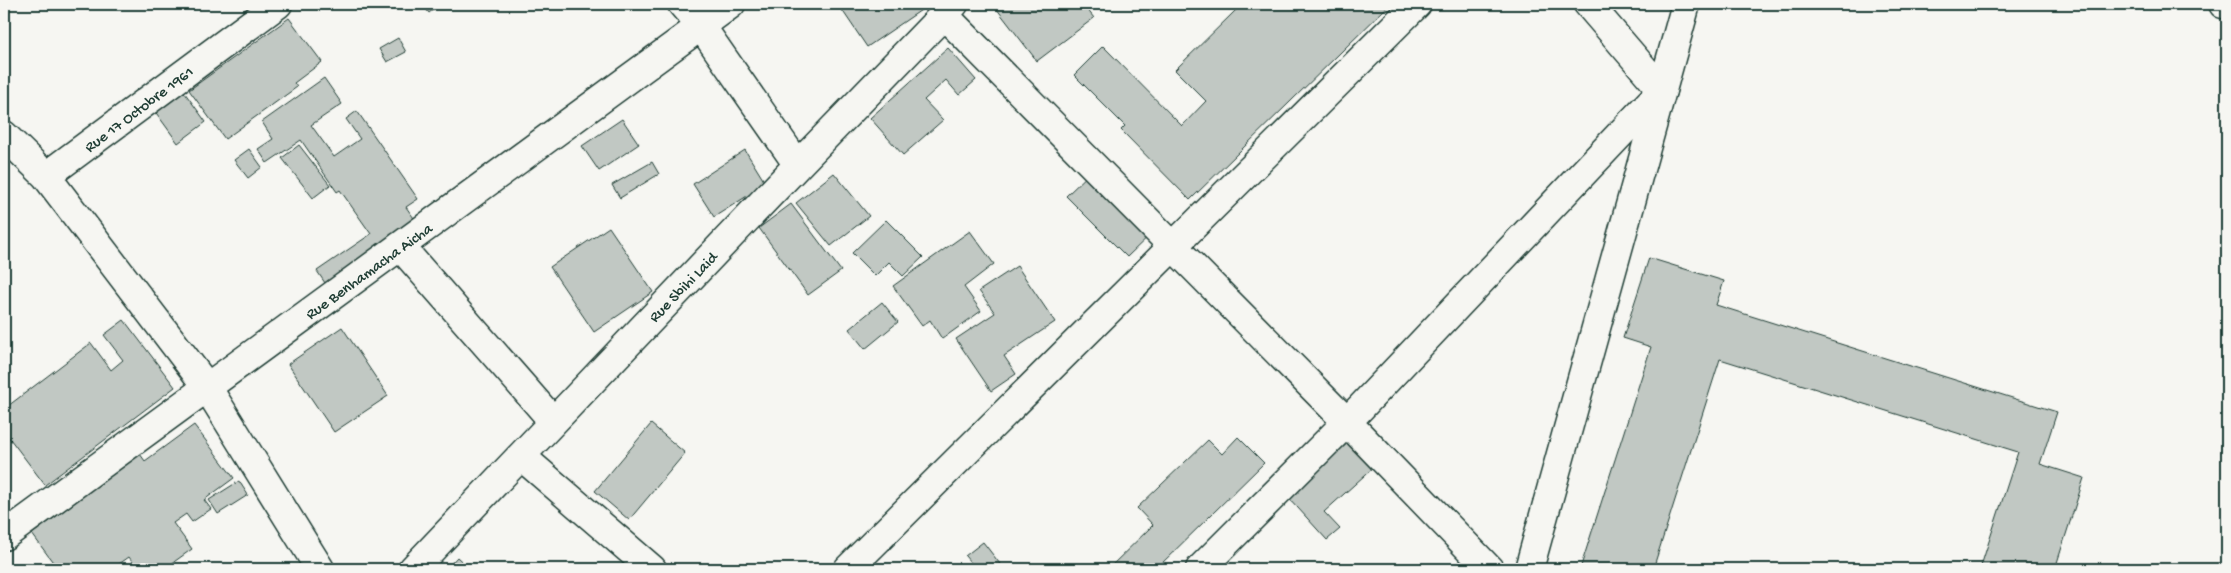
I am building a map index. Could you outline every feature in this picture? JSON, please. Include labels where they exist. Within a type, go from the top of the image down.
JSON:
[{"type":"street","name":"Rue 17 Octobre 1961","points":[[46,176],[278,4]]},
{"type":"street","points":[[682,4],[701,26],[798,165]]},
{"type":"street","name":"Rue Benhamacha Aicha","points":[[4,536],[731,4]]},
{"type":"street","points":[[848,569],[1417,4]]},
{"type":"street","points":[[1588,4],[1662,90]]},
{"type":"street","points":[[1529,569],[1686,4]]},
{"type":"street","points":[[2223,4],[2227,5]]},
{"type":"street","points":[[948,9],[1172,246],[1489,569]]},
{"type":"street","name":"Rue Sbihi Laid","points":[[413,569],[948,9]]},
{"type":"street","points":[[1200,569],[1346,422],[1662,90]]},
{"type":"street","points":[[4,135],[46,176],[206,387],[320,569]]},
{"type":"street","points":[[400,246],[553,421]]},
{"type":"street","points":[[521,456],[643,567]]},
{"type":"building","points":[[422,4],[440,4],[429,13]]},
{"type":"building","points":[[838,4],[930,4],[867,47]]},
{"type":"building","points":[[993,4],[1083,4],[1094,18],[1037,61]]},
{"type":"building","points":[[1230,4],[1390,4],[1190,200],[1121,130],[1125,126],[1074,75],[1103,46],[1182,126],[1206,101],[1175,70],[1236,10]]},
{"type":"building","points":[[289,18],[322,62],[294,83],[297,87],[225,139],[189,90]]},
{"type":"building","points":[[398,38],[406,52],[387,62],[379,49]]},
{"type":"building","points":[[948,48],[976,80],[959,95],[946,80],[924,100],[943,120],[903,155],[870,118]]},
{"type":"building","points":[[324,78],[342,104],[311,125],[334,157],[360,139],[346,119],[357,111],[418,199],[406,207],[416,221],[325,283],[317,271],[371,234],[340,190],[337,192],[301,140],[267,163],[258,149],[273,139],[262,122]]},
{"type":"building","points":[[182,89],[206,122],[178,143],[154,110]]},
{"type":"building","points":[[622,119],[639,144],[599,171],[582,146]]},
{"type":"building","points":[[299,145],[330,185],[313,198],[282,158]]},
{"type":"building","points":[[249,149],[262,167],[248,178],[234,160]]},
{"type":"building","points":[[745,150],[766,184],[714,217],[693,184]]},
{"type":"building","points":[[652,162],[659,174],[620,198],[612,185]]},
{"type":"building","points":[[1097,166],[1158,227],[1127,257],[1066,196]]},
{"type":"building","points":[[834,173],[869,216],[831,246],[796,203]]},
{"type":"building","points":[[791,204],[841,271],[808,295],[759,228]]},
{"type":"building","points":[[886,220],[923,257],[903,276],[889,262],[875,276],[852,253]]},
{"type":"building","points":[[609,227],[653,292],[594,332],[550,267]]},
{"type":"building","points":[[970,231],[994,264],[964,287],[981,311],[942,339],[930,320],[922,326],[893,286]]},
{"type":"building","points":[[1649,258],[1724,281],[1716,305],[2057,412],[2040,464],[2084,478],[2055,569],[1980,569],[2018,452],[1720,359],[1653,569],[1580,569],[1651,347],[1623,338]]},
{"type":"building","points":[[1017,266],[1055,322],[1004,356],[1016,374],[991,391],[956,339],[995,313],[979,291]]},
{"type":"building","points":[[882,302],[898,322],[865,349],[849,329]]},
{"type":"building","points":[[124,320],[175,387],[45,485],[4,431],[4,409],[91,343],[111,370],[123,360],[104,335]]},
{"type":"building","points":[[342,327],[388,396],[334,432],[288,364]]},
{"type":"building","points":[[651,424],[685,453],[629,520],[595,491]]},
{"type":"building","points":[[194,425],[234,478],[204,500],[211,509],[192,522],[186,514],[173,523],[192,549],[164,569],[138,569],[129,557],[112,569],[58,569],[32,534],[140,454],[145,461]]},
{"type":"building","points":[[1238,437],[1264,463],[1156,569],[1108,569],[1153,525],[1137,508],[1208,440],[1222,454]]},
{"type":"building","points":[[1351,440],[1375,466],[1324,512],[1340,529],[1327,540],[1288,497]]},
{"type":"building","points":[[239,481],[248,495],[218,514],[209,500]]},
{"type":"building","points":[[983,542],[1000,564],[993,569],[976,569],[965,556]]},
{"type":"building","points":[[457,557],[470,569],[446,569]]}]
